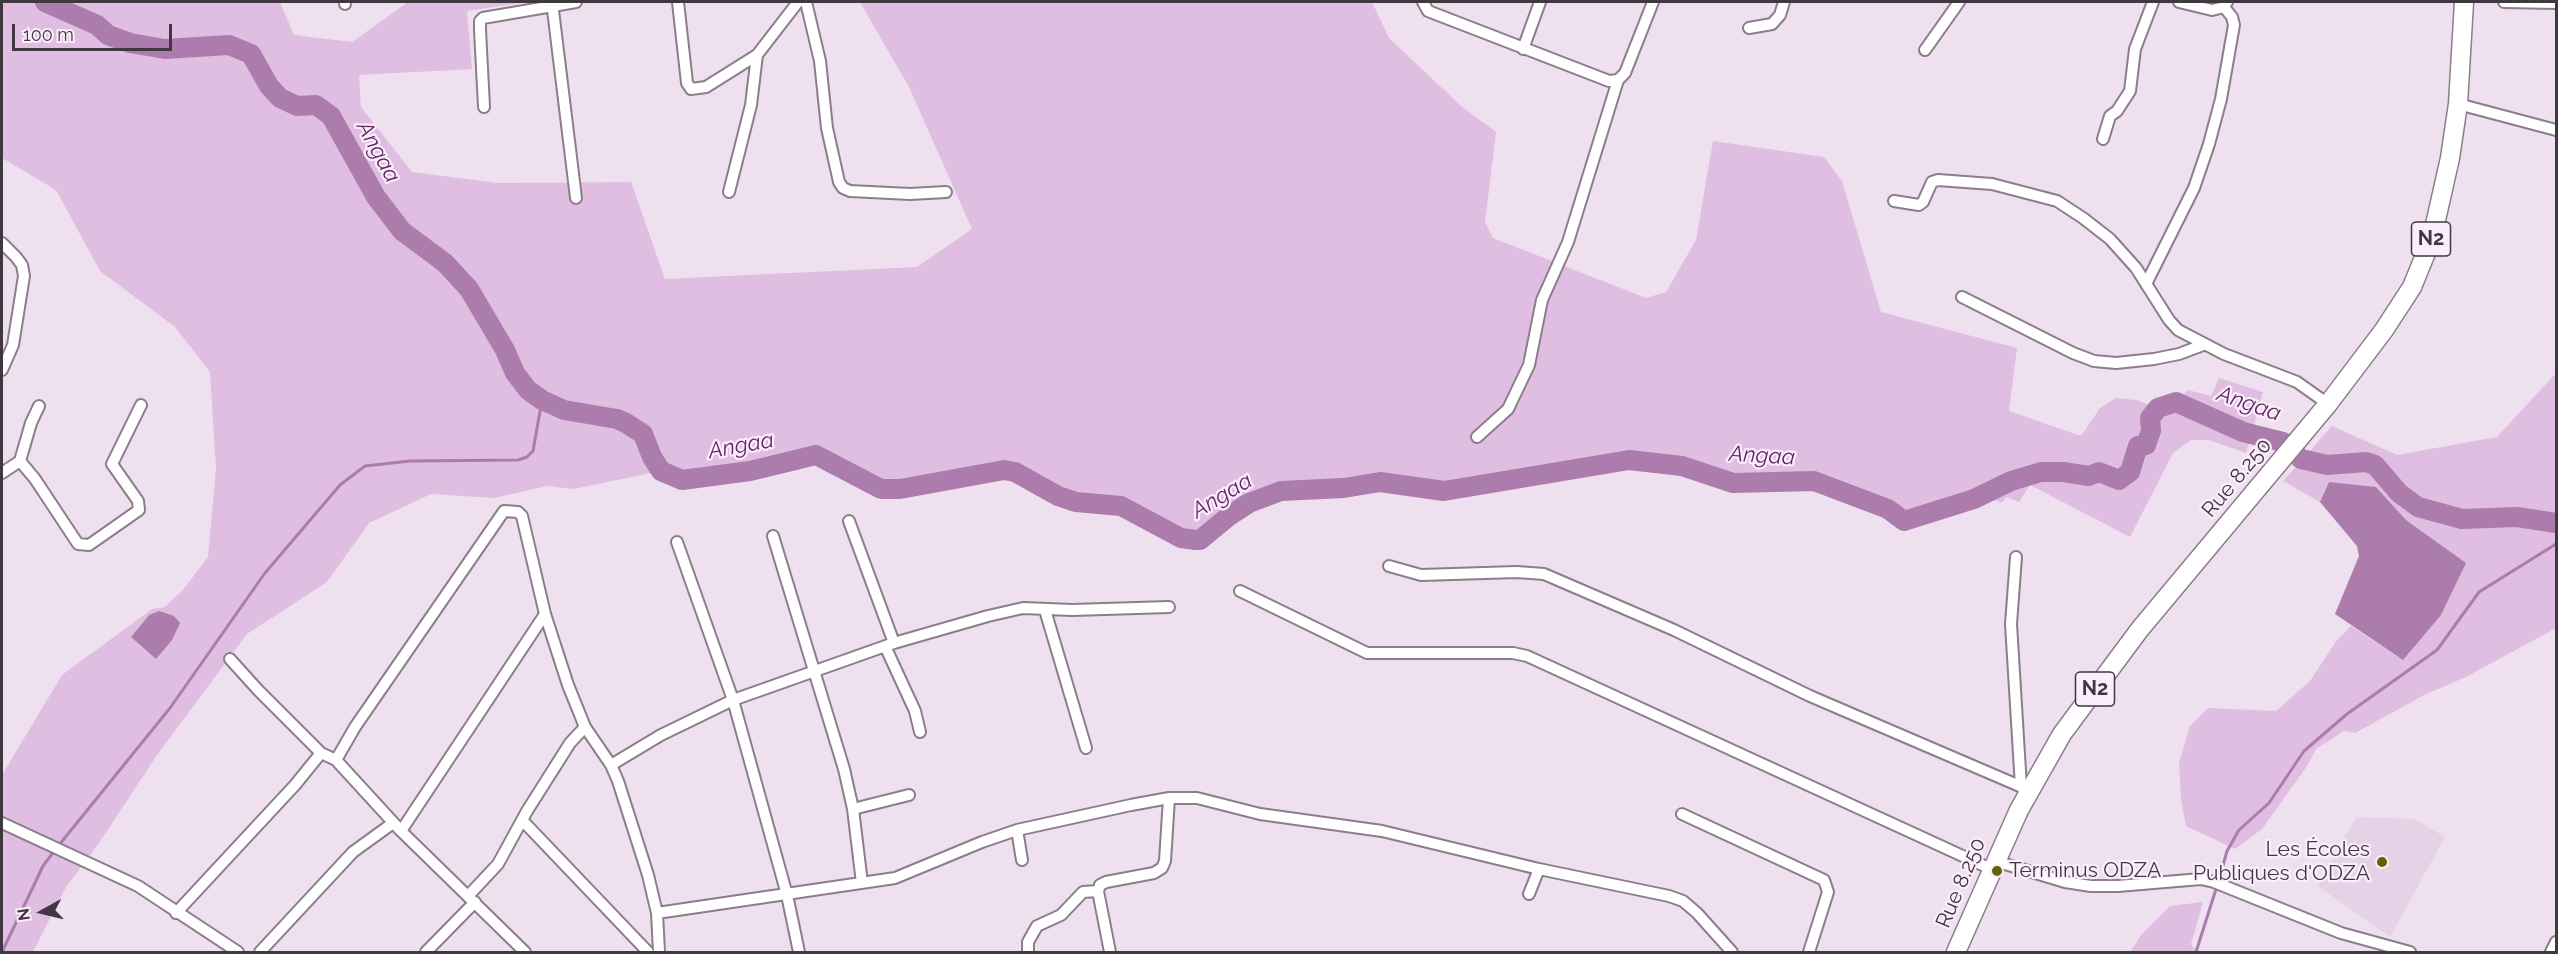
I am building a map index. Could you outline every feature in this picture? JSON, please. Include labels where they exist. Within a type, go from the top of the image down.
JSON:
[{"type":"highway","name":"Rue 8.250","points":[[1956,952],[2025,788],[2140,629],[2328,404],[2384,330],[2412,286],[2432,238],[2442,201],[2458,104],[2464,2]]},
{"type":"street","points":[[484,107],[480,21],[489,15],[552,3],[576,2]]},
{"type":"street","points":[[678,2],[687,83],[691,89],[706,87],[757,55],[798,2]]},
{"type":"street","points":[[806,2],[820,61],[827,128],[843,188],[850,191],[910,194],[946,192]]},
{"type":"street","points":[[1422,2],[1428,10],[1523,49],[1596,78],[1609,81],[1618,80]]},
{"type":"street","points":[[1523,49],[1540,2]]},
{"type":"street","points":[[1477,436],[1508,409],[1529,364],[1542,300],[1568,242],[1618,80],[1625,73],[1653,2]]},
{"type":"street","points":[[1749,28],[1772,24],[1780,15],[1784,2]]},
{"type":"street","points":[[1925,50],[1959,2]]},
{"type":"street","points":[[2103,139],[2110,116],[2117,111],[2130,91],[2135,49],[2153,2]]},
{"type":"street","points":[[2146,284],[2194,188],[2221,99],[2234,26],[2226,4],[2212,10],[2179,2]]},
{"type":"street","points":[[2504,2],[2556,3]]},
{"type":"street","points":[[552,3],[576,198]]},
{"type":"street","points":[[729,192],[751,105],[757,55]]},
{"type":"street","points":[[2458,104],[2556,130]]},
{"type":"street","points":[[1894,201],[1919,205],[1923,202],[1932,182],[1938,180],[1992,184],[2057,201],[2084,218],[2110,239],[2136,268],[2178,330],[2203,345],[2297,382],[2328,404]]},
{"type":"street","points":[[2,243],[22,265],[24,276],[13,345],[2,370]]},
{"type":"street","points":[[1962,297],[2073,353],[2094,361],[2116,363],[2154,359],[2179,354],[2203,345]]},
{"type":"street","points":[[20,461],[35,478],[78,544],[89,545],[140,510],[138,501],[112,464],[141,405]]},
{"type":"street","points":[[2,473],[20,461],[31,423],[39,406]]},
{"type":"street","points":[[336,760],[355,727],[504,511],[518,512],[522,516],[545,614],[568,685],[585,727],[611,765],[648,874],[657,913],[659,952]]},
{"type":"street","points":[[849,521],[915,711],[920,732]]},
{"type":"street","points":[[773,536],[853,809],[862,883]]},
{"type":"street","points":[[677,542],[733,700],[787,895],[799,952]]},
{"type":"street","points":[[1389,566],[1421,575],[1517,572],[1544,574],[1693,639],[1810,696],[2025,788],[2011,624],[2016,557]]},
{"type":"street","points":[[1240,591],[1367,653],[1513,653],[1527,656],[1993,865],[2091,886],[2201,879],[2214,882],[2341,933],[2410,952]]},
{"type":"street","points":[[611,765],[661,735],[733,700],[890,644],[1010,609],[1169,607]]},
{"type":"street","points":[[1045,610],[1086,748]]},
{"type":"street","points":[[260,952],[353,852],[397,827],[545,614]]},
{"type":"street","points":[[230,659],[321,753],[336,760],[397,827],[525,952]]},
{"type":"street","points":[[426,952],[498,864],[522,820],[570,743],[585,727]]},
{"type":"street","points":[[176,913],[296,785],[321,753]]},
{"type":"street","points":[[853,809],[909,795]]},
{"type":"street","points":[[657,913],[895,878],[1017,830],[1131,804],[1169,798],[1197,798],[1260,814],[1382,831],[1539,869],[1676,898],[1697,913],[1732,952]]},
{"type":"street","points":[[1110,952],[1098,891],[1106,882],[1154,873],[1162,868],[1165,861],[1169,798]]},
{"type":"street","points":[[1682,814],[1824,880],[1828,892],[1809,952]]},
{"type":"street","points":[[522,820],[648,952]]},
{"type":"street","points":[[2,824],[138,886],[238,952]]},
{"type":"street","points":[[1017,830],[1022,860]]},
{"type":"street","points":[[1529,894],[1539,869]]},
{"type":"street","points":[[1028,952],[1028,942],[1037,926],[1061,915],[1083,892],[1098,891]]},
{"type":"street","points":[[2551,952],[2556,942]]},
{"type":"shaded area","points":[[2,2],[280,2],[294,35],[352,42],[408,2],[526,2],[467,11],[472,69],[359,75],[361,107],[412,172],[498,183],[631,182],[665,279],[917,267],[972,229],[909,87],[860,2],[1372,2],[1389,38],[1461,106],[1496,132],[1485,222],[1493,238],[1646,298],[1666,292],[1696,240],[1713,141],[1824,157],[1842,181],[1881,312],[2017,348],[2009,411],[2081,436],[2100,408],[2116,398],[2136,400],[2158,408],[2176,402],[2188,390],[2211,396],[2219,378],[2263,392],[2246,453],[2209,440],[2191,440],[2173,453],[2130,537],[2030,485],[2019,502],[2006,497],[2002,503],[1987,496],[1904,521],[1888,509],[1814,481],[1733,483],[1682,466],[1629,460],[1444,491],[1380,482],[1344,488],[1281,491],[1249,503],[1200,540],[1181,538],[1121,506],[1076,502],[1058,496],[1015,472],[988,471],[900,489],[881,489],[816,455],[750,471],[682,480],[661,471],[573,489],[547,486],[494,498],[431,494],[369,523],[327,582],[247,634],[157,755],[99,843],[66,887],[33,952],[2,952],[2,775],[62,675],[152,609],[165,607],[183,590],[208,557],[216,469],[210,372],[175,327],[100,271],[56,190],[2,158]],"holes":[[[149,615],[156,659],[131,637]]]},
{"type":"shaded area","points":[[2556,373],[2556,628],[2355,733],[2344,731],[2316,749],[2307,766],[2262,829],[2235,849],[2186,826],[2181,799],[2179,763],[2190,726],[2208,708],[2276,711],[2310,681],[2337,640],[2351,626],[2403,660],[2466,563],[2406,520],[2376,487],[2329,482],[2320,502],[2283,481],[2332,426],[2397,455],[2497,437]]},
{"type":"shaded area","points":[[2329,482],[2376,487],[2406,520],[2466,563],[2441,615],[2403,660],[2335,614],[2359,556],[2357,546],[2320,502]]},
{"type":"shaded area","points":[[159,611],[174,616],[180,623],[172,640],[156,659],[131,637],[149,615]]},
{"type":"shaded area","name":"Les Écoles Publiques d'ODZA","points":[[2356,817],[2415,819],[2445,837],[2390,937],[2318,886]]},
{"type":"shaded area","points":[[2203,902],[2191,944],[2197,952],[2130,952],[2141,935],[2170,906]]},
{"type":"waterway","name":"Angaa","points":[[45,2],[97,25],[108,35],[130,43],[165,49],[229,45],[251,54],[269,86],[280,98],[297,106],[316,105],[331,116],[376,197],[402,231],[445,263],[469,289],[505,350],[515,373],[528,390],[542,400],[564,410],[617,419],[626,423],[643,434],[652,457],[661,471],[682,480],[750,471],[816,455],[881,489],[900,489],[1004,470],[1015,472],[1058,496],[1076,502],[1121,506],[1181,538],[1200,540],[1249,503],[1281,491],[1344,488],[1380,482],[1444,491],[1629,460],[1682,466],[1733,483],[1814,481],[1888,509],[1904,521],[1974,499],[2011,481],[2041,472],[2063,472],[2089,476],[2099,472],[2119,480],[2130,472],[2138,446],[2146,445],[2151,431],[2150,418],[2158,408],[2176,402],[2243,432],[2283,442],[2301,459],[2327,465],[2366,462],[2375,465],[2399,493],[2418,507],[2462,519],[2517,517],[2556,523]]},
{"type":"waterway","points":[[59,845],[170,708],[265,573],[340,485],[365,466],[410,461],[518,460],[527,457],[533,451],[542,400]]},
{"type":"waterway","points":[[2219,880],[2227,851],[2239,830],[2269,803],[2304,751],[2347,714],[2437,650],[2479,592],[2556,544]]},
{"type":"waterway","points":[[2,952],[43,866],[55,850]]},
{"type":"waterway","points":[[2196,952],[2217,886]]},
{"type":"place","name":"Les Écoles Publiques d'ODZA","points":[[2382,862]]},
{"type":"place","name":"Terminus ODZA","points":[[1997,871]]}]
